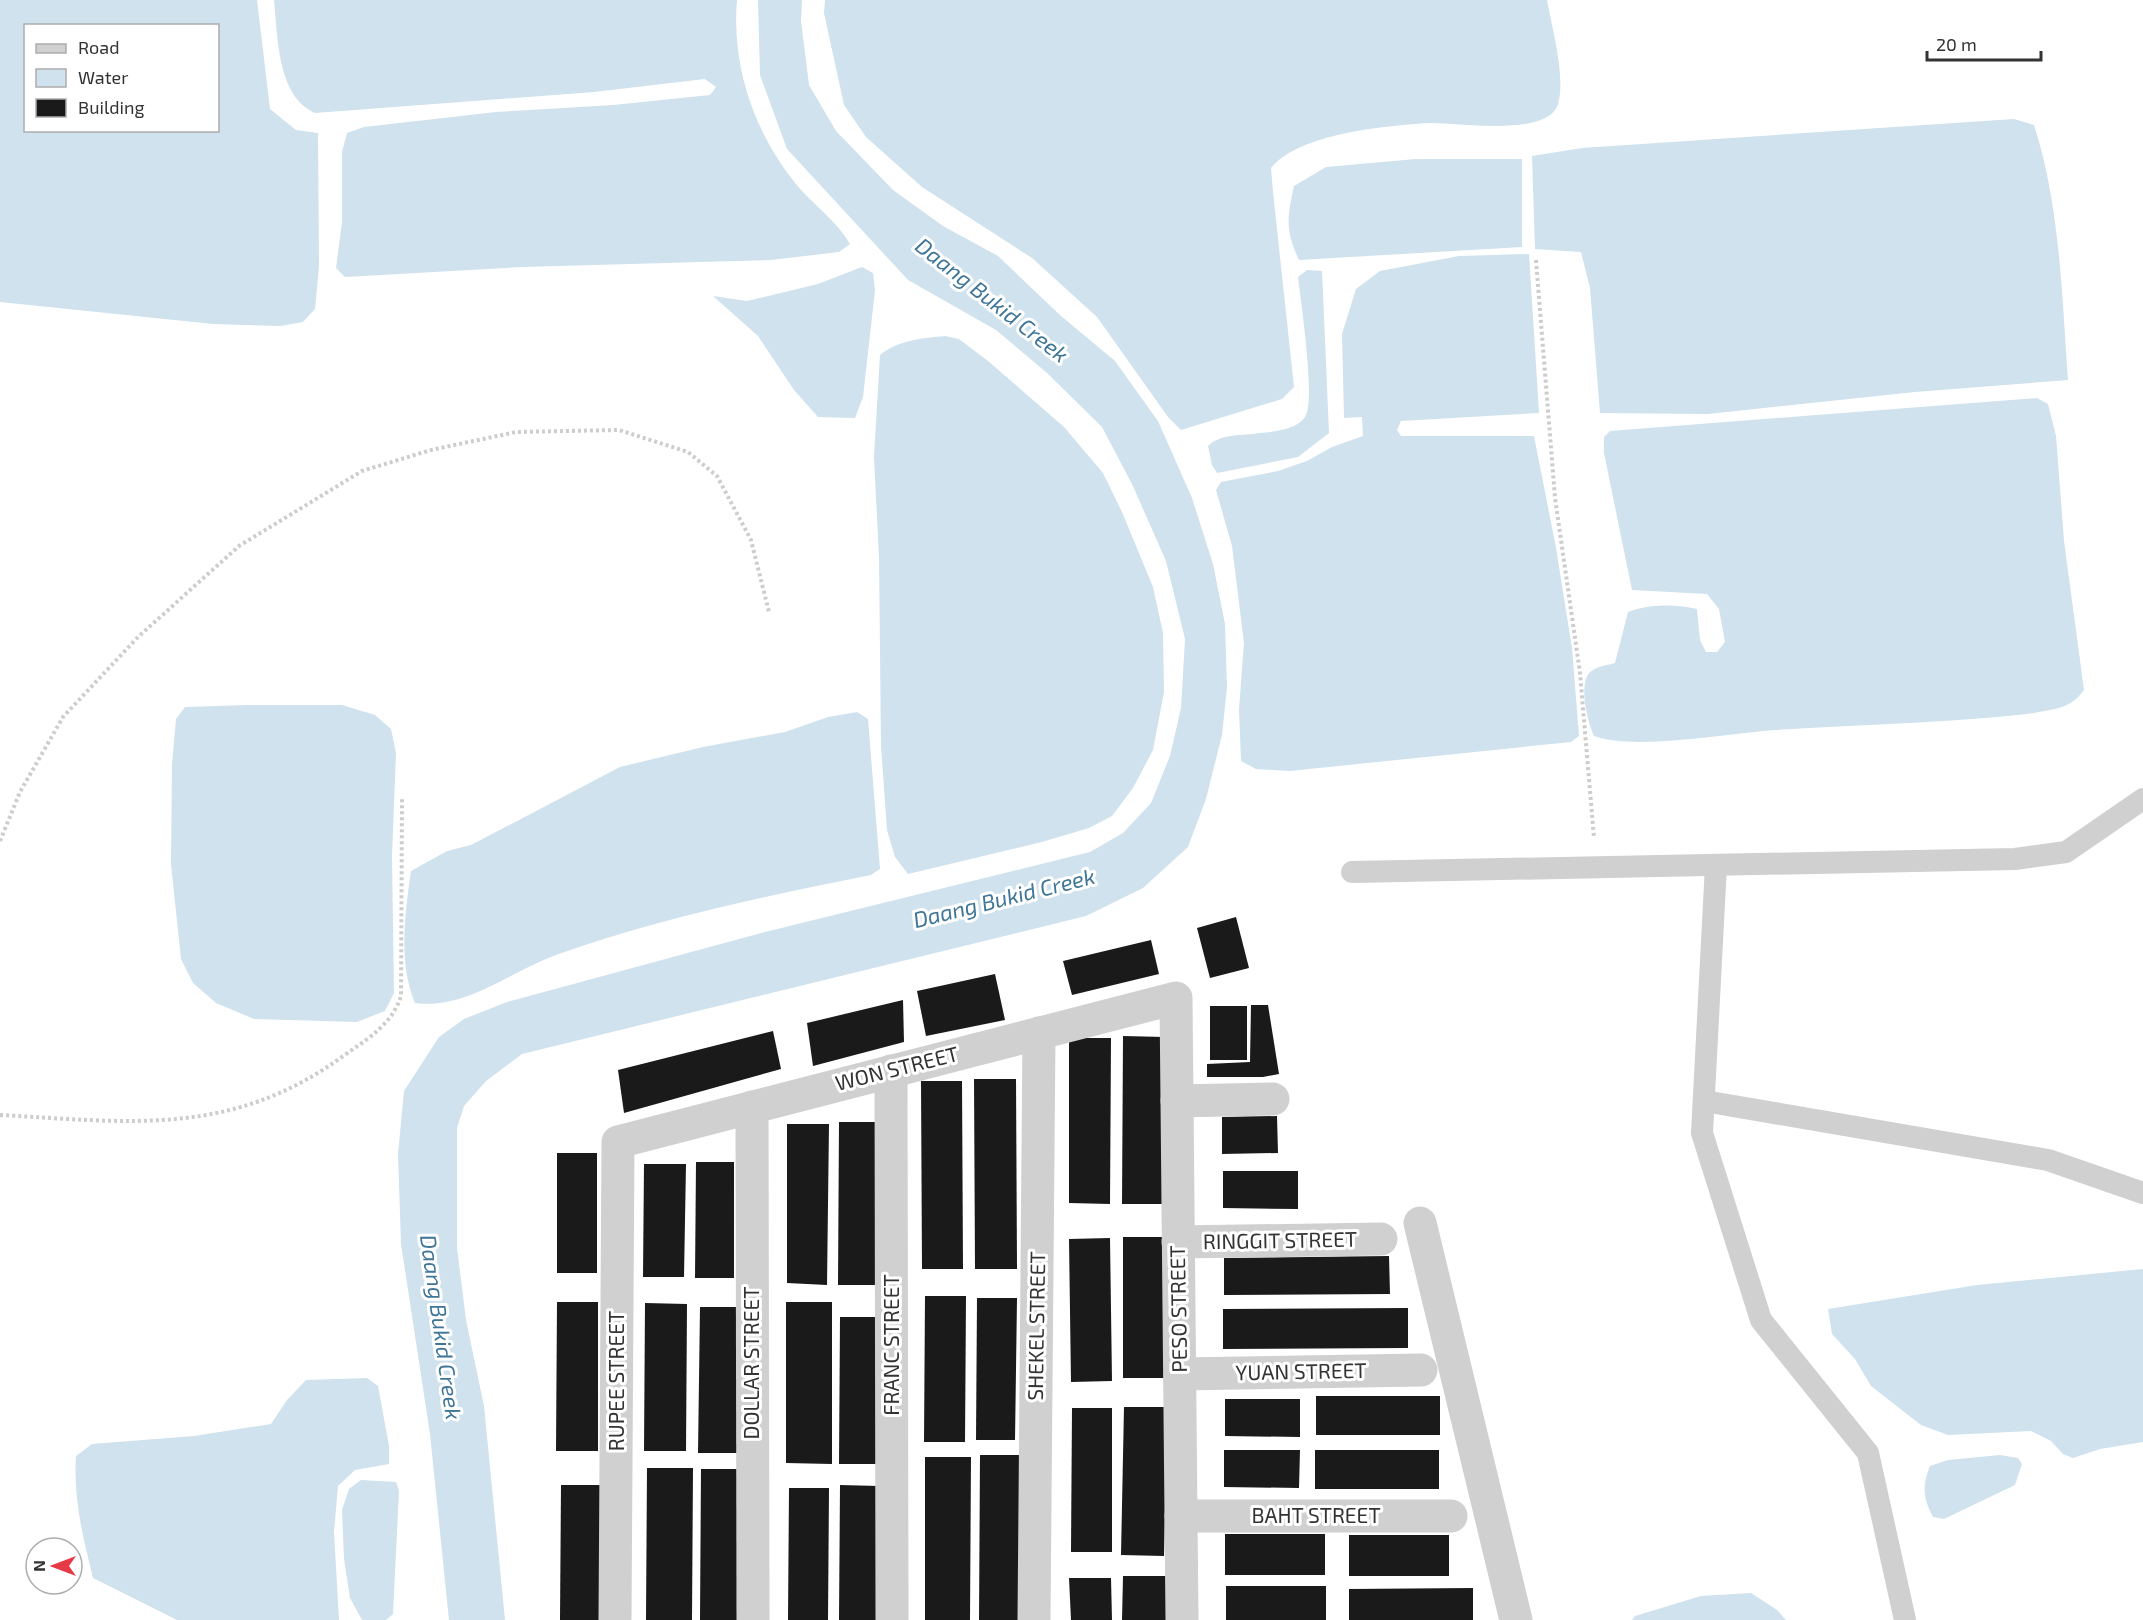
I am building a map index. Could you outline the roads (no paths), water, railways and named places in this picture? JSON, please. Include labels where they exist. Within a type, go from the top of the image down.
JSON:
[{"type":"street","name":"WON STREET","points":[[618,1142],[1176,998]]},
{"type":"street","name":"PESO STREET","points":[[1176,998],[1182,1620]]},
{"type":"street","name":"SHEKEL STREET","points":[[1034,1620],[1039,1033]]},
{"type":"street","name":"FRANC STREET","points":[[891,1071],[892,1620]]},
{"type":"street","points":[[1177,1101],[1273,1099]]},
{"type":"street","name":"DOLLAR STREET","points":[[752,1107],[753,1620]]},
{"type":"street","name":"RUPEE STREET","points":[[615,1620],[618,1142]]},
{"type":"street","points":[[1420,1223],[1516,1620]]},
{"type":"street","name":"RINGGIT STREET","points":[[1178,1242],[1381,1239]]},
{"type":"street","name":"YUAN STREET","points":[[1180,1374],[1421,1370]]},
{"type":"street","name":"BAHT STREET","points":[[1181,1516],[1451,1516]]},
{"type":"lane","points":[[1352,872],[2015,859],[2067,852],[2143,800]]},
{"type":"lane","points":[[1716,865],[1702,1133],[1761,1320],[1868,1453],[1905,1620]]},
{"type":"lane","points":[[1704,1101],[2048,1160],[2143,1193]]},
{"type":"water","points":[[0,0],[257,0],[270,109],[296,130],[318,133],[319,266],[315,309],[303,322],[280,326],[213,324],[0,302]]},
{"type":"water","points":[[274,0],[737,0],[738,51],[750,101],[759,125],[785,170],[801,190],[840,229],[850,244],[839,252],[771,260],[523,267],[345,277],[336,268],[342,222],[342,152],[347,133],[364,127],[496,112],[613,105],[710,95],[716,87],[705,79],[594,92],[315,113],[302,105],[286,80],[279,48]]},
{"type":"water","name":"Daang Bukid Creek","points":[[758,0],[802,0],[801,21],[809,85],[836,131],[893,190],[943,226],[998,256],[1061,316],[1115,361],[1158,421],[1192,498],[1213,564],[1225,624],[1227,687],[1222,735],[1206,799],[1188,847],[1143,888],[1086,916],[522,1054],[486,1081],[464,1106],[457,1128],[457,1248],[466,1320],[484,1406],[505,1620],[449,1620],[430,1434],[401,1244],[398,1154],[404,1091],[439,1037],[464,1019],[507,1002],[765,932],[1090,852],[1123,833],[1151,803],[1170,756],[1181,708],[1185,639],[1166,561],[1132,484],[1102,427],[1047,373],[996,330],[908,280],[787,149],[760,75]]},
{"type":"water","points":[[825,0],[1547,0],[1557,52],[1560,93],[1558,104],[1551,115],[1520,125],[1479,126],[1429,123],[1367,129],[1322,139],[1284,156],[1271,168],[1294,387],[1282,399],[1181,430],[1168,417],[1097,317],[1032,258],[922,187],[866,137],[844,105],[824,13]]},
{"type":"water","points":[[2014,119],[2034,125],[2043,156],[2055,219],[2068,380],[1915,392],[1708,414],[1600,413],[1590,288],[1581,252],[1535,249],[1532,156],[1582,148]]},
{"type":"water","points":[[1416,159],[1522,159],[1522,247],[1299,260],[1289,232],[1294,186],[1326,167]]},
{"type":"water","points":[[1529,254],[1539,413],[1401,421],[1397,430],[1401,436],[1534,436],[1556,548],[1572,648],[1579,736],[1571,742],[1290,771],[1256,769],[1241,761],[1239,709],[1244,643],[1232,546],[1216,490],[1221,482],[1278,471],[1363,436],[1362,417],[1344,418],[1342,334],[1356,289],[1380,271],[1459,256]]},
{"type":"water","points":[[862,267],[873,273],[875,290],[863,397],[855,418],[818,417],[794,390],[758,336],[713,296],[747,301],[818,284]]},
{"type":"water","points":[[1307,270],[1322,271],[1329,433],[1298,457],[1217,473],[1212,465],[1208,446],[1213,442],[1226,437],[1286,429],[1298,424],[1306,415],[1309,389],[1308,369],[1298,277]]},
{"type":"water","points":[[945,336],[959,339],[988,361],[1064,427],[1103,473],[1153,587],[1163,633],[1164,692],[1153,750],[1133,788],[1112,816],[1089,828],[1042,842],[908,874],[895,857],[887,830],[881,746],[879,557],[874,457],[880,355],[903,343]]},
{"type":"water","points":[[2037,398],[2048,404],[2056,436],[2064,541],[2084,690],[2075,700],[2055,709],[2019,715],[1959,720],[1776,730],[1683,740],[1633,742],[1594,736],[1585,702],[1585,682],[1593,670],[1615,663],[1628,612],[1645,607],[1662,606],[1697,609],[1700,640],[1706,652],[1717,652],[1725,642],[1719,609],[1707,594],[1632,590],[1604,453],[1604,437],[1610,431]]},
{"type":"water","points":[[342,705],[375,715],[391,729],[396,753],[392,856],[394,993],[385,1011],[357,1022],[254,1019],[216,1003],[193,983],[181,959],[171,864],[172,765],[176,719],[185,707]]},
{"type":"water","points":[[857,712],[868,719],[880,869],[871,875],[672,919],[556,955],[487,988],[452,1001],[434,1004],[415,1003],[406,971],[404,938],[411,871],[447,851],[471,845],[620,767],[703,747],[785,732],[828,717]]},
{"type":"water","points":[[2143,1269],[2143,1442],[2100,1449],[2073,1458],[2063,1454],[2051,1441],[2031,1431],[1948,1435],[1921,1425],[1871,1386],[1855,1359],[1832,1334],[1828,1309],[1977,1285]]},
{"type":"water","points":[[367,1378],[378,1386],[389,1446],[389,1464],[355,1470],[338,1486],[334,1532],[339,1620],[177,1620],[93,1578],[80,1517],[76,1487],[76,1456],[92,1444],[194,1436],[271,1424],[287,1400],[306,1380]]},
{"type":"water","points":[[2000,1455],[2018,1458],[2022,1464],[2015,1485],[1944,1519],[1933,1517],[1925,1492],[1930,1466],[1948,1460]]},
{"type":"water","points":[[361,1480],[396,1482],[399,1491],[393,1614],[386,1620],[362,1620],[350,1598],[344,1559],[342,1510],[349,1489]]},
{"type":"water","points":[[1751,1593],[1777,1610],[1786,1620],[1632,1620],[1635,1616],[1701,1596]]}]
